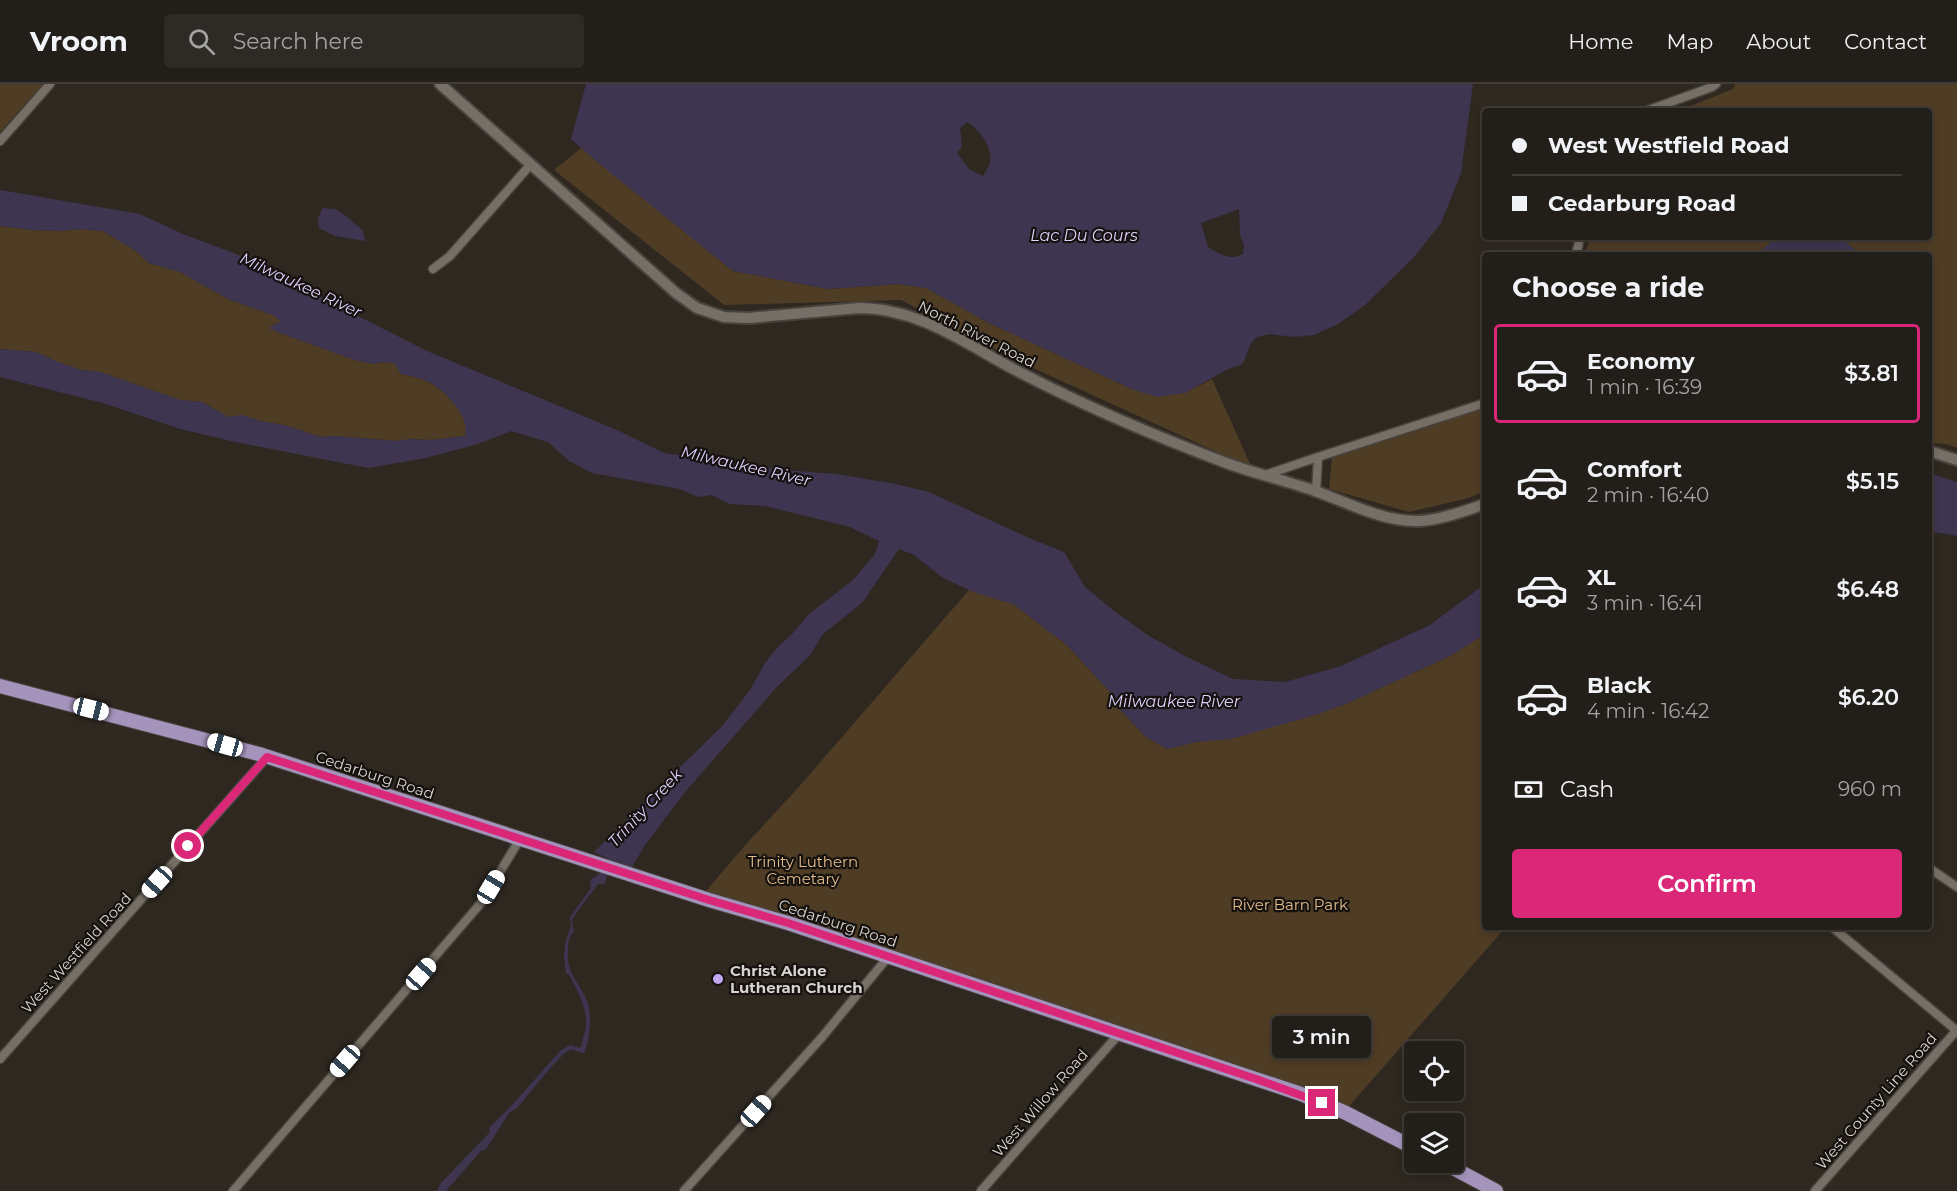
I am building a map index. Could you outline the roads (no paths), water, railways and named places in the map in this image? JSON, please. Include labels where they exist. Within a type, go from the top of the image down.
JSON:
[{"type":"main road","name":"Cedarburg Road","points":[[0,686],[169,729],[267,757],[888,957],[1301,1094],[1344,1112],[1404,1143]]},
{"type":"main road","points":[[1462,1173],[1496,1191]]},
{"type":"street","points":[[0,141],[51,84]]},
{"type":"street","name":"North River Road","points":[[440,84],[676,293],[697,308],[724,317],[749,318],[859,308],[898,312],[937,327],[1026,376],[1100,411],[1196,452],[1380,516],[1419,521],[1482,505]]},
{"type":"street","points":[[1654,108],[1716,84]]},
{"type":"street","points":[[433,269],[450,256],[531,164]]},
{"type":"street","points":[[1265,475],[1482,405]]},
{"type":"street","points":[[1932,452],[1957,460]]},
{"type":"street","points":[[1316,492],[1318,457]]},
{"type":"street","name":"West Westfield Road","points":[[0,1059],[267,757]]},
{"type":"street","points":[[233,1191],[481,903],[520,839]]},
{"type":"street","points":[[1932,870],[1957,887]]},
{"type":"street","points":[[1836,930],[1957,1030]]},
{"type":"street","points":[[684,1191],[823,1036],[888,957]]},
{"type":"street","name":"West County Line Road","points":[[1815,1191],[1957,1030]]},
{"type":"street","name":"West Willow Road","points":[[981,1191],[1119,1034]]},
{"type":"water","name":"Lac Du Cours","points":[[586,84],[1473,84],[1461,173],[1441,223],[1414,257],[1365,305],[1338,324],[1314,335],[1293,337],[1270,334],[1257,337],[1251,343],[1241,365],[1228,369],[1185,393],[1157,397],[1134,390],[987,322],[926,288],[898,284],[828,289],[733,271],[571,139]],"holes":[[[967,122],[981,134],[990,151],[990,163],[983,176],[969,169],[957,153],[962,146],[960,128]],[[1239,209],[1243,254],[1230,257],[1208,247],[1201,223]]]},
{"type":"water","name":"Milwaukee River","points":[[0,190],[140,214],[183,234],[236,254],[427,351],[617,430],[664,453],[782,470],[836,474],[929,492],[1064,552],[1085,587],[1114,611],[1149,636],[1233,679],[1285,682],[1341,666],[1430,625],[1482,586],[1482,636],[1450,656],[1348,703],[1315,715],[1231,739],[1196,742],[1167,749],[1146,737],[1115,704],[1110,692],[1067,645],[1013,604],[976,593],[943,578],[914,555],[899,549],[862,603],[823,634],[810,655],[776,688],[685,792],[645,845],[632,867],[619,863],[606,878],[605,884],[598,884],[579,909],[572,922],[574,931],[569,940],[568,958],[571,971],[589,1006],[590,1027],[584,1053],[572,1050],[564,1054],[517,1108],[509,1113],[486,1149],[481,1151],[446,1191],[437,1191],[440,1184],[490,1132],[489,1128],[560,1051],[570,1045],[580,1048],[581,1046],[586,1027],[585,1012],[577,990],[566,973],[564,957],[565,944],[571,926],[570,917],[591,888],[590,880],[598,875],[611,860],[594,852],[723,725],[750,690],[776,649],[809,614],[853,580],[875,554],[879,541],[850,527],[765,506],[730,504],[712,495],[698,497],[680,489],[592,473],[569,461],[548,442],[511,431],[478,444],[426,458],[368,468],[180,429],[103,403],[0,377],[0,349],[36,352],[81,370],[100,372],[180,400],[202,402],[228,417],[242,415],[321,437],[396,441],[431,440],[465,436],[466,428],[460,412],[442,391],[429,382],[401,374],[394,363],[374,364],[355,360],[280,333],[269,328],[281,321],[273,315],[228,299],[180,272],[149,263],[136,251],[103,231],[33,230],[0,226]]},
{"type":"water","points":[[323,208],[335,209],[346,216],[363,231],[365,241],[335,236],[319,228],[318,218]]},
{"type":"water","points":[[1774,240],[1844,240],[1858,252],[1759,252]]},
{"type":"water","points":[[1932,474],[1957,482],[1957,536],[1932,532]]},
{"type":"place","name":"Christ Alone Lutheran Church","points":[[718,979]]},
{"type":"water label","name":"Trinity Creek","points":[[645,808]]},
{"type":"park label","name":"Trinity Luthern Cemetary","points":[[803,870]]},
{"type":"park label","name":"River Barn Park","points":[[1290,904]]}]
